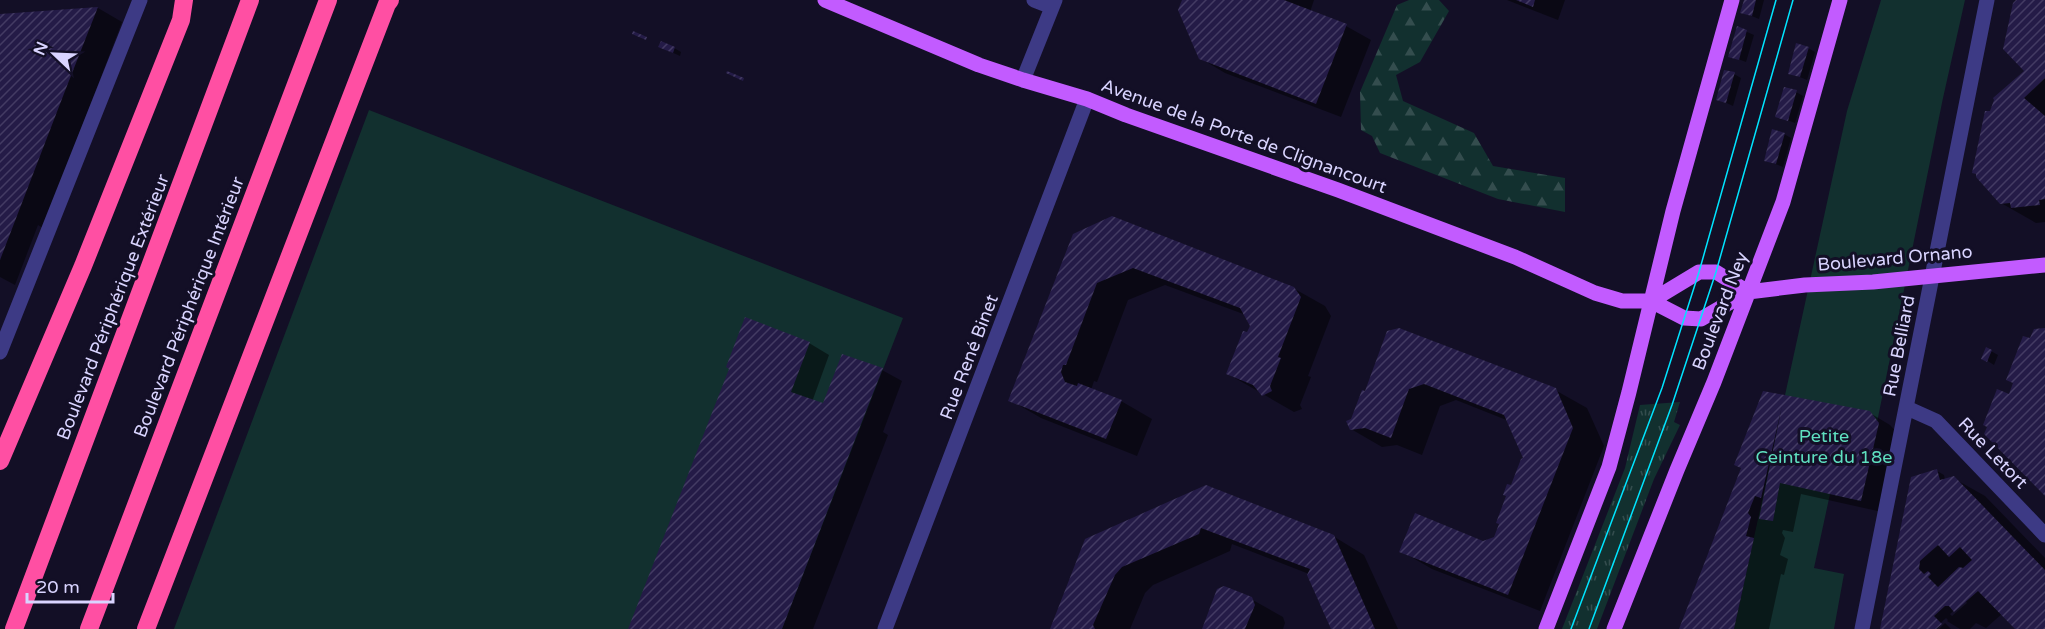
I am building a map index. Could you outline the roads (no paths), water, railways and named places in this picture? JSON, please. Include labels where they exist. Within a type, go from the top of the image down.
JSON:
[{"type":"highway","points":[[0,461],[83,266],[181,20],[184,0]]},
{"type":"highway","name":"Boulevard Périphérique Extérieur","points":[[14,629],[250,0]]},
{"type":"highway","name":"Boulevard Périphérique Intérieur","points":[[89,629],[327,0]]},
{"type":"highway","points":[[146,629],[260,330],[390,0]]},
{"type":"main road","name":"Avenue de la Porte de Clignancourt","points":[[825,0],[979,65],[1087,99],[1338,190],[1515,257],[1595,293],[1622,300],[1652,301]]},
{"type":"main road","points":[[1546,629],[1609,468],[1676,198],[1732,0]]},
{"type":"main road","name":"Boulevard Ney","points":[[1614,629],[1782,202],[1840,0]]},
{"type":"main road","name":"Boulevard Ornano","points":[[1652,301],[1684,318],[1701,319],[1748,292],[1805,285],[1858,283],[1932,274],[2045,265]]},
{"type":"main road","points":[[1652,301],[1699,272],[1716,272],[1748,292]]},
{"type":"street","points":[[2,338],[140,0]]},
{"type":"street","points":[[1023,80],[1054,4],[1034,0]]},
{"type":"street","name":"Rue Belliard","points":[[1862,629],[1987,0]]},
{"type":"street","name":"Rue René Binet","points":[[885,629],[1087,99]]},
{"type":"street","name":"Rue Letort","points":[[1906,408],[1936,421],[2045,535]]},
{"type":"tram line","points":[[1571,629],[1662,388],[1699,272],[1776,0]]},
{"type":"tram line","points":[[1589,629],[1672,405],[1716,272],[1793,0]]},
{"type":"park label","name":"Petite Ceinture du 18e","points":[[1824,446]]}]
